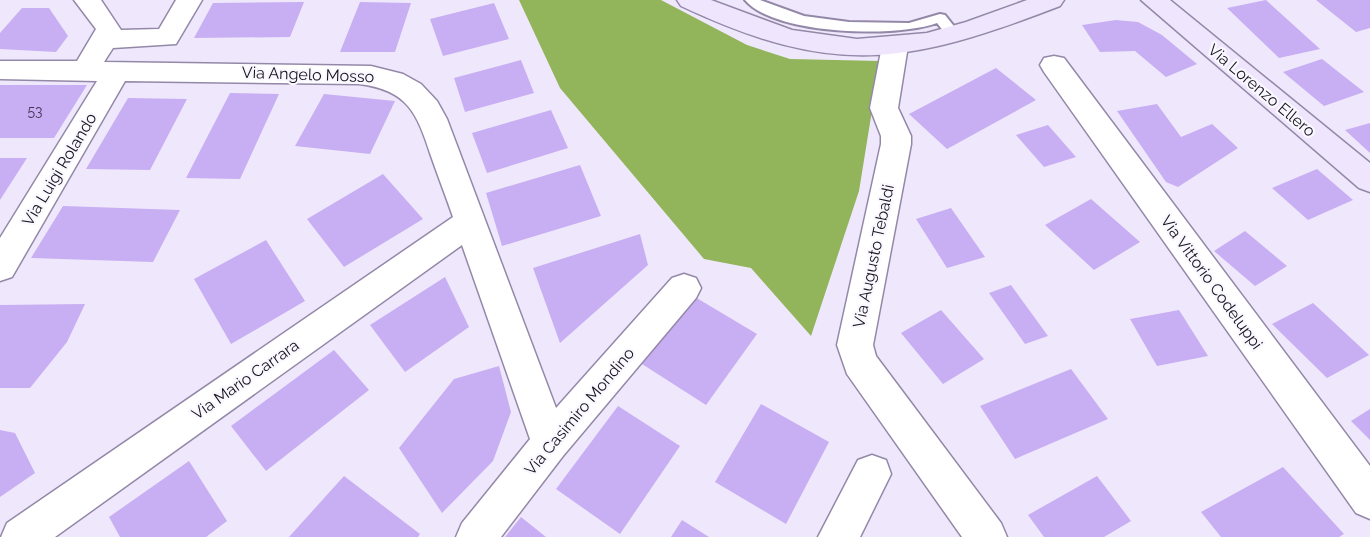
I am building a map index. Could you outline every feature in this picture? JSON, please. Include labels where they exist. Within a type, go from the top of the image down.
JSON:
[{"type":"street","points":[[86,70],[109,28],[87,0]]},
{"type":"street","points":[[105,39],[167,38],[189,0]]},
{"type":"street","points":[[690,0],[751,29],[787,40],[824,46],[894,46],[954,35],[1051,0]]},
{"type":"street","name":"Via Lorenzo Ellero","points":[[1154,0],[1370,180]]},
{"type":"street","name":"Via Augusto Tebaldi","points":[[894,46],[884,108],[896,136],[896,144],[855,345],[860,363],[987,537]]},
{"type":"street","name":"Via Vittorio Codeluppi","points":[[1054,65],[1370,499]]},
{"type":"street","name":"Via Angelo Mosso","points":[[0,70],[343,73],[376,75],[411,89],[427,107],[550,443]]},
{"type":"street","name":"Via Luigi Rolando","points":[[0,267],[117,71]]},
{"type":"street","name":"Via Mario Carrara","points":[[21,537],[470,222]]},
{"type":"street","name":"Via Casimiro Mondino","points":[[476,537],[550,443],[684,288]]},
{"type":"street","points":[[838,537],[872,474]]},
{"type":"lane","points":[[751,0],[758,6],[791,20],[844,25],[910,27],[940,18],[954,35]]},
{"type":"green space","points":[[519,0],[661,0],[747,45],[790,59],[880,61],[859,191],[811,336],[751,268],[704,259],[560,88]]},
{"type":"building","points":[[1266,0],[1320,49],[1279,58],[1227,8]]},
{"type":"building","points":[[1316,0],[1370,0],[1370,28],[1356,32]]},
{"type":"building","points":[[304,2],[290,37],[194,38],[213,3]]},
{"type":"building","points":[[360,2],[411,3],[395,52],[340,52]]},
{"type":"building","points":[[494,3],[509,39],[443,56],[430,19]]},
{"type":"building","points":[[22,8],[49,8],[68,36],[56,52],[0,49],[0,33]]},
{"type":"building","points":[[1116,20],[1138,22],[1162,35],[1197,64],[1166,77],[1135,51],[1100,52],[1082,25]]},
{"type":"building","points":[[1322,59],[1364,92],[1324,106],[1283,72]]},
{"type":"building","points":[[521,60],[534,93],[465,112],[454,78]]},
{"type":"building","points":[[996,68],[1036,100],[947,149],[909,114]]},
{"type":"building","points":[[0,85],[87,85],[54,138],[0,138]]},
{"type":"building","points":[[230,93],[279,94],[240,179],[186,178]]},
{"type":"building","points":[[324,94],[395,101],[370,154],[295,146]]},
{"type":"building","points":[[128,98],[187,99],[150,170],[86,169]]},
{"type":"building","points":[[1157,104],[1181,137],[1212,124],[1238,148],[1178,187],[1166,182],[1117,111]]},
{"type":"building","points":[[551,110],[568,148],[487,173],[472,133]]},
{"type":"building","points":[[1370,123],[1370,153],[1345,130]]},
{"type":"building","points":[[1048,125],[1076,157],[1044,167],[1016,135]]},
{"type":"building","points":[[0,158],[27,158],[0,200]]},
{"type":"building","points":[[580,165],[601,216],[502,246],[486,193]]},
{"type":"building","points":[[1317,169],[1353,200],[1308,220],[1272,188]]},
{"type":"building","points":[[383,174],[423,219],[344,267],[307,219]]},
{"type":"building","points":[[1091,199],[1140,242],[1094,270],[1045,225]]},
{"type":"building","points":[[63,206],[180,210],[153,262],[31,258]]},
{"type":"building","points":[[951,208],[985,257],[947,268],[916,219]]},
{"type":"building","points":[[1245,231],[1287,266],[1255,286],[1214,251]]},
{"type":"building","points":[[640,234],[648,265],[560,343],[533,268]]},
{"type":"building","points":[[266,240],[305,301],[231,344],[194,279]]},
{"type":"building","points":[[445,277],[469,327],[405,372],[370,325]]},
{"type":"building","points":[[1011,285],[1048,336],[1025,344],[989,293]]},
{"type":"building","points":[[695,297],[757,334],[706,405],[642,364]]},
{"type":"building","points":[[1313,303],[1369,355],[1327,378],[1272,324]]},
{"type":"building","points":[[85,304],[67,342],[30,388],[0,388],[0,305]]},
{"type":"building","points":[[941,310],[984,359],[943,384],[901,333]]},
{"type":"building","points":[[1179,310],[1208,356],[1157,366],[1130,319]]},
{"type":"building","points":[[334,350],[369,390],[266,471],[231,426]]},
{"type":"building","points":[[499,366],[511,412],[493,461],[442,513],[399,448],[454,379]]},
{"type":"building","points":[[1071,369],[1108,419],[1015,459],[980,406]]},
{"type":"building","points":[[761,404],[829,442],[786,524],[715,482]]},
{"type":"building","points":[[618,406],[680,446],[620,534],[556,489]]},
{"type":"building","points":[[1370,409],[1370,440],[1351,421]]},
{"type":"building","points":[[0,430],[15,433],[35,473],[0,497]]},
{"type":"building","points":[[189,461],[227,521],[206,537],[120,537],[109,517]]},
{"type":"building","points":[[1283,467],[1344,534],[1339,537],[1221,537],[1201,512]]},
{"type":"building","points":[[344,476],[420,534],[418,537],[289,537]]},
{"type":"building","points":[[1097,476],[1131,521],[1104,537],[1044,537],[1028,515]]},
{"type":"building","points":[[521,517],[546,537],[505,537]]},
{"type":"building","points":[[682,520],[709,537],[671,537]]}]
